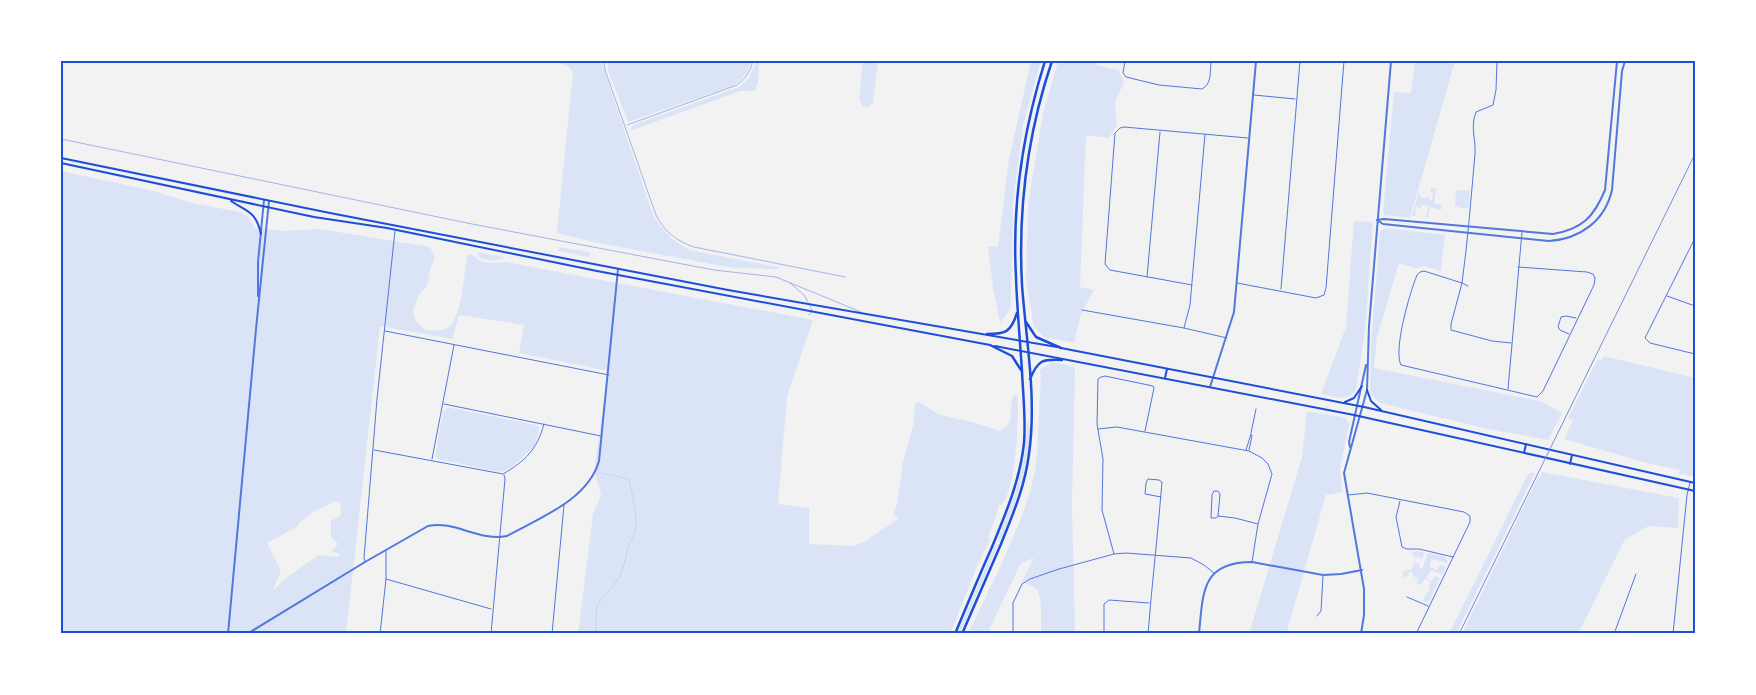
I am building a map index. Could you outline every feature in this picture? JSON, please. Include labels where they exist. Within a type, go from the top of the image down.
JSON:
[{"type":"main road","points":[[955,634],[1006,514],[1022,459],[1025,413],[1015,249],[1019,176],[1032,106],[1045,61]]},
{"type":"main road","points":[[962,634],[1014,510],[1026,474],[1032,434],[1021,260],[1025,184],[1035,122],[1052,61]]},
{"type":"main road","points":[[61,158],[264,200],[618,268],[865,314],[1027,341],[1364,407],[1695,483]]},
{"type":"main road","points":[[61,163],[229,200],[395,230],[618,275],[1361,416],[1695,491]]},
{"type":"main road","points":[[229,200],[252,214],[257,220],[261,234]]},
{"type":"main road","points":[[987,334],[1007,332],[1018,312]]},
{"type":"main road","points":[[1026,321],[1036,337],[1061,348]]},
{"type":"main road","points":[[990,345],[1012,356],[1022,371]]},
{"type":"main road","points":[[1030,380],[1036,366],[1042,361],[1046,359],[1062,360]]},
{"type":"main road","points":[[1165,378],[1167,369]]},
{"type":"main road","points":[[1342,403],[1354,398],[1362,386]]},
{"type":"main road","points":[[1367,390],[1371,401],[1383,411]]},
{"type":"main road","points":[[1524,453],[1526,444]]},
{"type":"main road","points":[[1570,464],[1572,455]]},
{"type":"street","points":[[1125,61],[1123,73],[1126,77],[1159,85],[1202,89],[1206,88],[1208,84],[1210,61]]},
{"type":"street","points":[[1210,387],[1234,312],[1256,61]]},
{"type":"street","points":[[1281,290],[1300,61]]},
{"type":"street","points":[[1237,282],[1316,298],[1324,295],[1344,61]]},
{"type":"street","points":[[1361,634],[1365,598],[1362,570],[1344,473],[1350,448],[1364,407],[1367,390],[1367,362],[1390,61]]},
{"type":"street","points":[[1497,61],[1496,90],[1493,105],[1476,112],[1472,127],[1475,151],[1469,227],[1462,283],[1451,330],[1492,341],[1512,343]]},
{"type":"street","points":[[1377,220],[1384,219],[1553,234],[1565,232],[1584,222],[1599,206],[1605,190],[1617,61]]},
{"type":"street","points":[[1377,220],[1383,224],[1549,241],[1570,238],[1579,234],[1601,216],[1610,201],[1624,61]]},
{"type":"street","points":[[1253,95],[1296,99]]},
{"type":"street","points":[[1192,285],[1110,270],[1104,264],[1115,133],[1120,128],[1248,138]]},
{"type":"street","points":[[1147,277],[1160,131]]},
{"type":"street","points":[[1184,328],[1190,305],[1205,134]]},
{"type":"street","points":[[258,306],[258,262],[264,200]]},
{"type":"street","points":[[228,634],[258,306],[270,201]]},
{"type":"street","points":[[366,562],[364,558],[384,330],[395,230]]},
{"type":"street","points":[[1508,390],[1522,232]]},
{"type":"street","points":[[1695,238],[1645,338],[1646,341],[1695,354]]},
{"type":"street","points":[[1468,286],[1424,271],[1420,272],[1401,331],[1398,359],[1400,363],[1403,366],[1537,397],[1542,391],[1594,285],[1595,278],[1593,274],[1587,272],[1518,267]]},
{"type":"street","points":[[247,634],[428,526],[436,524],[500,538],[507,536],[564,504],[588,484],[600,462],[618,268]]},
{"type":"street","points":[[1666,295],[1695,306]]},
{"type":"street","points":[[1082,310],[1184,328],[1227,338]]},
{"type":"street","points":[[1570,334],[1558,327],[1560,317],[1566,316],[1577,319]]},
{"type":"street","points":[[384,330],[609,375]]},
{"type":"street","points":[[432,460],[454,345]]},
{"type":"street","points":[[1350,448],[1348,442],[1367,362]]},
{"type":"street","points":[[1114,554],[1103,518],[1103,458],[1097,430],[1097,383],[1101,377],[1105,376],[1153,386],[1145,431]]},
{"type":"street","points":[[444,404],[602,436]]},
{"type":"street","points":[[1246,450],[1256,409]]},
{"type":"street","points":[[374,450],[503,474],[514,468],[533,450],[541,435],[544,424]]},
{"type":"street","points":[[1097,430],[1114,427],[1145,431],[1246,450],[1262,458],[1268,464],[1272,474],[1258,524],[1252,562]]},
{"type":"street","points":[[1249,451],[1251,434]]},
{"type":"street","points":[[491,634],[505,479],[503,474]]},
{"type":"street","points":[[1148,634],[1150,603],[1156,555],[1161,498],[1162,482],[1148,479],[1146,494],[1161,498]]},
{"type":"street","points":[[1673,634],[1688,490],[1691,482]]},
{"type":"street","points":[[1218,516],[1220,494],[1214,491],[1210,515],[1213,518],[1218,516],[1235,518],[1258,524]]},
{"type":"street","points":[[1347,495],[1367,493],[1469,514],[1470,522],[1416,634]]},
{"type":"street","points":[[1400,500],[1396,517],[1402,547],[1404,549],[1420,549],[1453,557]]},
{"type":"street","points":[[552,634],[564,504]]},
{"type":"street","points":[[380,634],[386,579],[386,551]]},
{"type":"street","points":[[1014,634],[1013,604],[1022,584],[1030,578],[1114,554],[1126,553],[1190,558],[1214,573]]},
{"type":"street","points":[[1199,634],[1205,588],[1214,573],[1233,564],[1252,562],[1323,575],[1362,570]]},
{"type":"street","points":[[1614,634],[1636,574]]},
{"type":"street","points":[[1317,616],[1321,611],[1323,575]]},
{"type":"street","points":[[386,579],[492,610]]},
{"type":"street","points":[[1407,596],[1429,606]]},
{"type":"street","points":[[1104,634],[1103,608],[1104,604],[1109,600],[1150,603]]},
{"type":"street","points":[[993,633],[1003,634]]},
{"type":"lane","points":[[604,61],[605,70],[656,215],[675,238],[694,246],[845,277]]},
{"type":"lane","points":[[625,125],[737,85],[751,69],[752,61]]},
{"type":"lane","points":[[61,139],[462,222],[714,270],[776,277],[865,314]]},
{"type":"lane","points":[[789,282],[804,296],[809,304],[812,311],[809,315]]},
{"type":"shaded area","points":[[547,61],[602,61],[654,218],[671,238],[689,250],[778,267],[777,269],[733,268],[593,242],[557,233],[573,72],[567,65]]},
{"type":"shaded area","points":[[607,61],[752,61],[745,76],[732,86],[628,122],[609,73]]},
{"type":"shaded area","points":[[756,61],[759,61],[758,81],[755,91],[740,91],[630,131],[633,125],[739,87],[750,77]]},
{"type":"shaded area","points":[[863,61],[878,61],[873,103],[869,107],[863,106],[859,99]]},
{"type":"shaded area","points":[[1031,61],[1041,61],[1023,125],[1013,203],[1011,308],[1000,323],[988,247],[998,246],[1009,159]]},
{"type":"shaded area","points":[[1058,61],[1096,61],[1096,65],[1119,70],[1124,83],[1115,101],[1117,125],[1109,138],[1086,135],[1080,287],[1094,290],[1081,314],[1074,343],[1044,337],[1034,327],[1026,282],[1028,204],[1043,113]]},
{"type":"shaded area","points":[[1415,61],[1455,61],[1410,218],[1384,215],[1394,92],[1411,93]]},
{"type":"shaded area","points":[[61,171],[154,191],[192,203],[240,212],[247,216],[255,228],[284,231],[320,229],[430,247],[435,258],[430,270],[427,286],[419,295],[413,311],[415,320],[425,330],[445,329],[451,325],[459,308],[467,256],[470,254],[478,260],[488,263],[506,262],[813,320],[787,396],[778,504],[809,508],[809,544],[853,546],[864,542],[898,519],[893,513],[897,504],[903,462],[913,426],[915,404],[919,402],[940,415],[1000,431],[1009,423],[1012,399],[1015,394],[1018,398],[1016,455],[1010,485],[1001,506],[999,504],[988,537],[990,540],[978,564],[950,634],[578,634],[593,514],[601,495],[594,472],[608,371],[519,353],[524,325],[459,315],[452,339],[380,326],[346,634],[61,634]],"holes":[[[336,501],[340,503],[341,515],[331,521],[331,537],[338,544],[332,551],[339,554],[338,557],[318,555],[283,580],[274,590],[281,571],[267,543],[297,527],[301,521],[313,512]]]},
{"type":"shaded area","points":[[1430,187],[1436,188],[1434,204],[1442,204],[1441,210],[1430,207],[1428,215],[1431,218],[1424,217],[1427,214],[1428,206],[1422,205],[1421,209],[1416,206],[1415,214],[1418,216],[1412,216],[1419,191],[1421,198],[1429,197],[1429,200],[1432,200],[1433,192],[1431,192]]},
{"type":"shaded area","points":[[1470,189],[1468,208],[1460,208],[1455,205],[1456,190],[1467,191]]},
{"type":"shaded area","points":[[1354,221],[1373,222],[1365,330],[1356,390],[1345,398],[1340,398],[1321,394],[1346,327]]},
{"type":"shaded area","points":[[1386,228],[1445,235],[1441,271],[1425,266],[1416,268],[1399,263],[1377,337],[1374,368],[1540,401],[1562,413],[1548,440],[1484,428],[1380,403],[1372,396],[1370,391],[1371,345],[1380,231]]},
{"type":"shaded area","points":[[559,247],[589,252],[591,254],[588,257],[558,251]]},
{"type":"shaded area","points":[[478,252],[504,258],[495,260],[485,259],[479,257]]},
{"type":"shaded area","points":[[1604,356],[1695,378],[1695,476],[1679,474],[1680,470],[1651,464],[1564,439],[1573,420],[1568,418],[1598,359],[1602,360]]},
{"type":"shaded area","points":[[1052,362],[1075,367],[1072,505],[1075,634],[1041,634],[1041,604],[1038,590],[1022,581],[1034,558],[1021,563],[987,634],[968,634],[1003,560],[1032,484],[1037,457],[1041,386],[1040,370]]},
{"type":"shaded area","points":[[447,408],[536,425],[539,427],[539,432],[534,447],[513,466],[499,472],[438,459],[435,456],[443,412]]},
{"type":"shaded area","points":[[1307,411],[1346,418],[1349,425],[1340,469],[1342,492],[1326,495],[1287,631],[1294,634],[1249,634],[1302,457]]},
{"type":"shaded area","points":[[1027,419],[1030,429],[1030,443],[1027,461],[1010,517],[999,542],[997,541],[1014,496],[1022,466],[1027,435]]},
{"type":"shaded area","points":[[1531,472],[1535,473],[1456,634],[1449,634],[1528,474]]},
{"type":"shaded area","points":[[1542,472],[1679,498],[1678,528],[1649,526],[1625,539],[1578,634],[1462,634],[1538,477],[1540,477]]},
{"type":"shaded area","points":[[996,543],[998,544],[995,552],[960,634],[957,634]]},
{"type":"shaded area","points":[[1419,551],[1425,553],[1422,559],[1417,557],[1415,562],[1422,569],[1428,553],[1445,557],[1448,561],[1447,563],[1431,559],[1430,567],[1437,570],[1440,565],[1446,566],[1442,575],[1431,570],[1426,578],[1432,581],[1435,576],[1440,578],[1430,600],[1426,602],[1422,601],[1430,589],[1431,582],[1425,579],[1420,585],[1417,584],[1418,579],[1413,576],[1412,572],[1409,572],[1408,576],[1404,578],[1402,571],[1411,570],[1416,558],[1412,552]]},
{"type":"waterway","points":[[595,634],[597,607],[620,575],[636,526],[629,479],[601,473]]},
{"type":"railway","points":[[1459,634],[1695,154]]}]
